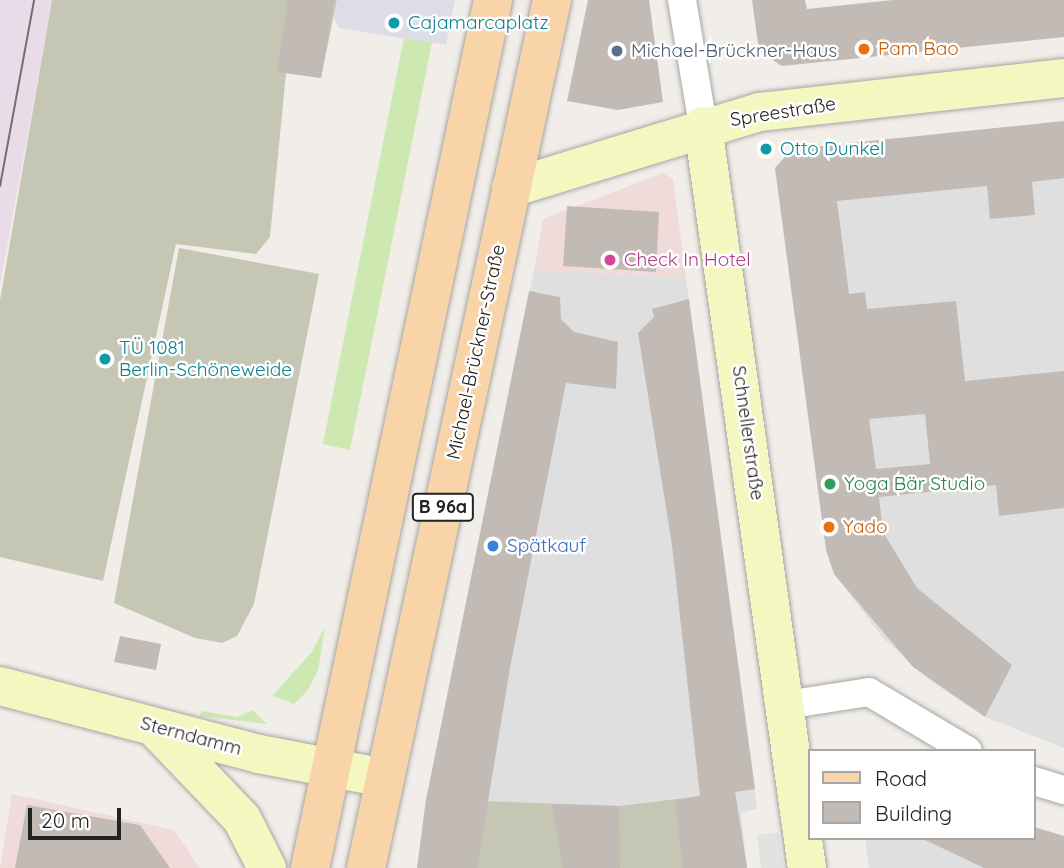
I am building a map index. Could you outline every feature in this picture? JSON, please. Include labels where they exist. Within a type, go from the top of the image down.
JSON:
[{"type":"main road","name":"B 96a","points":[[310,868],[334,770],[493,0]]},
{"type":"main road","name":"Michael-Brückner-Straße","points":[[366,868],[552,0]]},
{"type":"main road","name":"Spreestraße","points":[[511,188],[703,126],[760,112],[1064,78]]},
{"type":"main road","name":"Schnellerstraße","points":[[703,126],[807,868]]},
{"type":"main road","name":"Sterndamm","points":[[0,686],[67,699],[154,727],[334,770],[385,778]]},
{"type":"main road","points":[[154,727],[242,819],[267,868]]},
{"type":"street","name":"Schnellerstraße","points":[[682,0],[703,126]]},
{"type":"street","points":[[786,705],[869,692],[965,749]]},
{"type":"street","points":[[1036,782],[1064,790]]},
{"type":"shaded area","points":[[0,0],[52,0],[0,286]]},
{"type":"shaded area","points":[[52,0],[337,0],[321,78],[286,73],[270,237],[256,254],[176,244],[103,581],[0,557],[0,300]]},
{"type":"shaded area","name":"Cajamarcaplatz","points":[[337,0],[455,0],[446,45],[339,28],[334,18]]},
{"type":"shaded area","points":[[1064,121],[1064,748],[985,717],[932,682],[883,638],[834,574],[826,550],[775,168],[792,149]]},
{"type":"shaded area","points":[[663,173],[673,179],[686,278],[534,270],[543,219]]},
{"type":"shaded area","points":[[179,248],[319,274],[254,604],[237,636],[222,643],[195,638],[114,603]]},
{"type":"shaded area","points":[[534,270],[686,278],[757,809],[741,813],[747,868],[418,868],[426,799]]},
{"type":"shaded area","points":[[735,792],[747,868],[418,868],[426,799],[619,806]]},
{"type":"shaded area","points":[[12,794],[174,830],[200,868],[0,868]]},
{"type":"shaded area","points":[[1036,828],[1064,836],[1064,868],[869,868],[865,840],[1036,840]]},
{"type":"shaded area","points":[[778,832],[783,868],[761,868],[757,835]]},
{"type":"green space","points":[[408,17],[436,23],[350,450],[323,444]]},
{"type":"green space","points":[[325,627],[318,671],[307,691],[294,704],[272,696],[311,653]]},
{"type":"green space","points":[[252,710],[267,724],[199,716],[202,711],[237,717]]},
{"type":"building","points":[[288,0],[334,0],[321,78],[277,72]]},
{"type":"building","name":"Michael-Brückner-Haus","points":[[588,0],[649,0],[663,102],[618,110],[567,101]]},
{"type":"building","points":[[752,0],[805,0],[807,9],[893,0],[1064,0],[1064,37],[782,66],[759,51]]},
{"type":"building","points":[[1064,121],[1064,178],[1032,182],[1035,215],[990,219],[987,186],[837,201],[849,294],[865,292],[867,309],[956,301],[965,381],[1064,371],[1064,508],[999,516],[996,485],[879,497],[883,532],[917,588],[1012,665],[985,717],[913,667],[834,574],[826,550],[775,168],[792,149]],"holes":[[[925,414],[930,464],[876,469],[869,419]]]},
{"type":"building","points":[[567,206],[659,212],[656,272],[563,266]]},
{"type":"building","points":[[529,291],[560,297],[561,319],[574,332],[618,342],[616,389],[566,383],[510,668],[477,868],[417,868],[426,800]]},
{"type":"building","points":[[689,299],[755,789],[735,792],[747,868],[683,868],[675,800],[700,796],[672,545],[638,333],[654,317],[652,309]]},
{"type":"building","points":[[120,636],[161,644],[156,670],[114,662]]},
{"type":"building","points":[[552,804],[619,806],[620,868],[563,868]]},
{"type":"building","points":[[27,805],[140,825],[170,868],[15,868]]},
{"type":"building","points":[[1036,828],[1064,836],[1064,868],[984,868],[925,840],[1036,840]]},
{"type":"tram line","points":[[0,186],[34,0]]},
{"type":"place","name":"Cajamarcaplatz","points":[[394,23]]},
{"type":"place","name":"Pam Bao","points":[[864,49]]},
{"type":"place","name":"Michael-Brückner-Haus","points":[[617,51]]},
{"type":"place","name":"Otto Dunkel","points":[[766,149]]},
{"type":"place","name":"Check In Hotel","points":[[610,260]]},
{"type":"place","name":"TÜ 1081 Berlin-Schöneweide","points":[[105,359]]},
{"type":"place","name":"Yoga Bär Studio","points":[[830,484]]},
{"type":"place","name":"Yado","points":[[829,527]]},
{"type":"place","name":"Spätkauf","points":[[493,546]]}]
